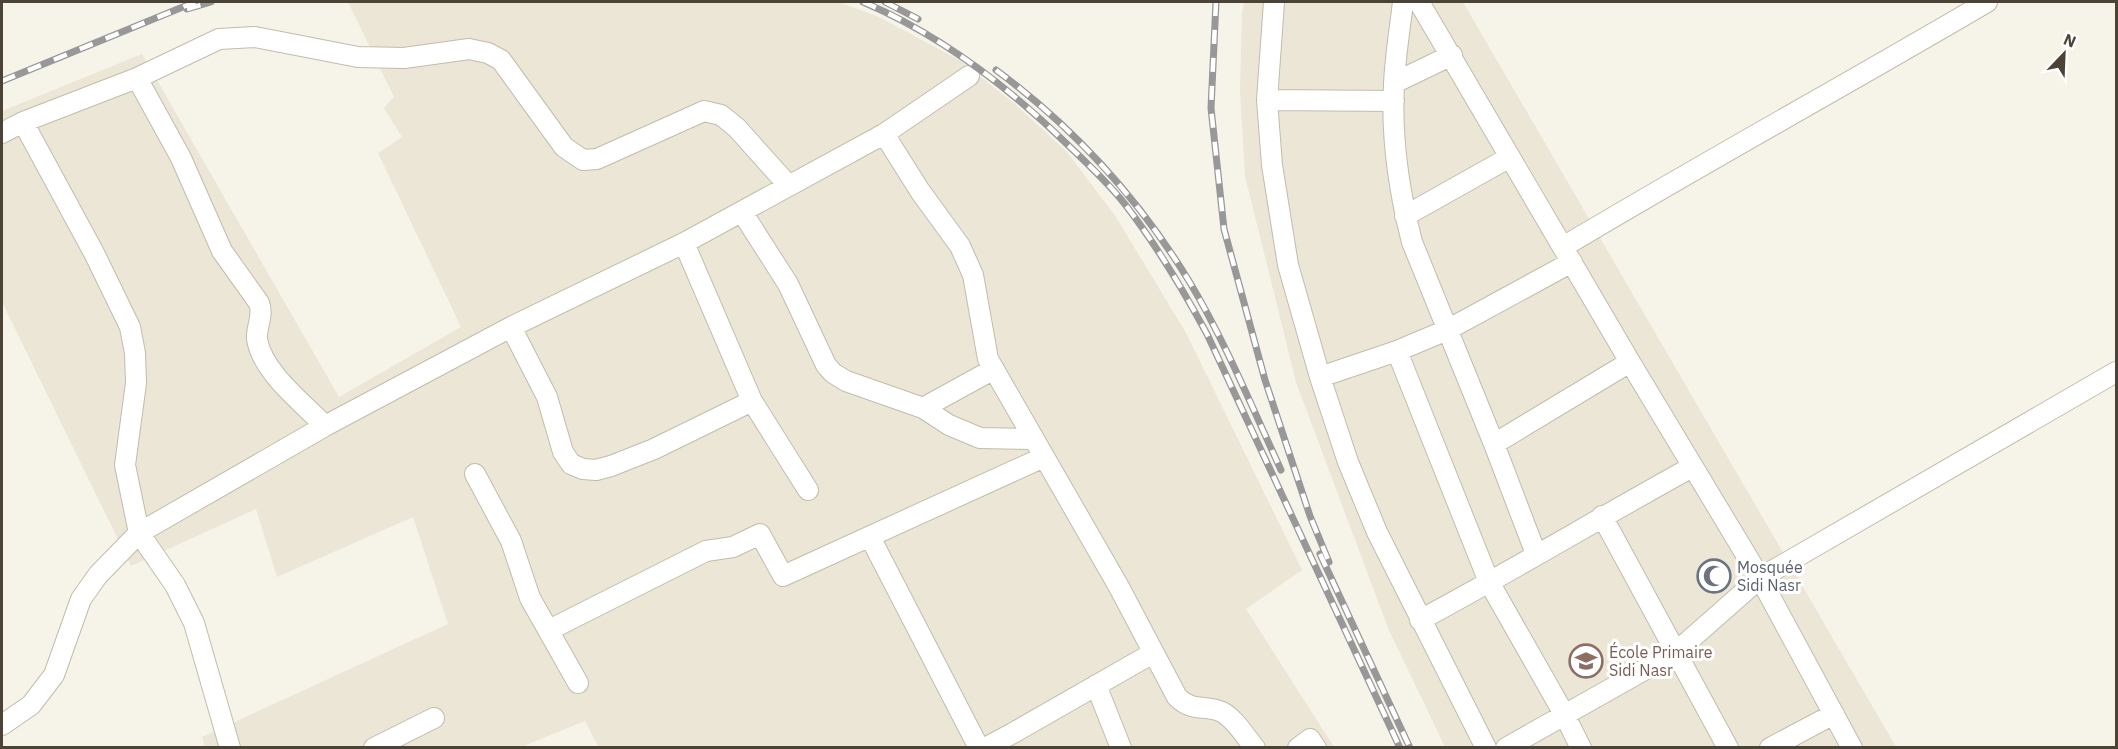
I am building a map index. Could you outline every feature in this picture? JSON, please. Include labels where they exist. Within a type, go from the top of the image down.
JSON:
[{"type":"street","points":[[1274,2],[1267,100],[1272,165],[1288,265],[1320,377],[1348,462],[1373,522],[1420,620],[1486,747]]},
{"type":"street","points":[[1403,2],[1394,92],[1398,168],[1405,216],[1412,242],[1536,554]]},
{"type":"street","points":[[1419,2],[1630,362],[1760,578],[1852,747]]},
{"type":"street","points":[[1320,377],[1397,351],[1447,330],[1567,255],[1676,179],[1859,77],[1987,2]]},
{"type":"street","points":[[2,133],[23,122],[136,78],[219,39],[255,37],[358,57],[404,58],[469,50],[488,53],[501,60],[564,147],[583,160],[597,159],[704,111],[721,116],[737,128],[788,185]]},
{"type":"street","points":[[1267,100],[1394,92],[1452,55]]},
{"type":"street","points":[[2,725],[31,705],[54,675],[81,599],[98,575],[139,533],[326,426],[512,327],[684,243],[884,134],[969,76]]},
{"type":"street","points":[[136,78],[182,158],[222,251],[259,303],[261,309],[257,340],[267,364],[290,391],[326,426]]},
{"type":"street","points":[[23,122],[94,254],[129,327],[135,353],[136,383],[125,465],[139,533],[175,585],[194,623],[230,747]]},
{"type":"street","points":[[884,134],[920,191],[960,246],[974,275],[988,359],[1119,587],[1177,697],[1193,708],[1218,711],[1228,716],[1255,747]]},
{"type":"street","points":[[1405,216],[1510,157]]},
{"type":"street","points":[[742,212],[783,275],[826,365],[833,373],[846,381],[923,408],[949,425],[980,438],[1034,439]]},
{"type":"street","points":[[684,243],[752,401],[808,490]]},
{"type":"street","points":[[512,327],[547,397],[563,452],[571,464],[583,469],[596,470],[611,466],[654,449],[752,401]]},
{"type":"street","points":[[1397,351],[1490,582],[1581,747]]},
{"type":"street","points":[[1494,444],[1630,362]]},
{"type":"street","points":[[923,408],[994,369]]},
{"type":"street","points":[[1506,747],[1676,652],[1760,578],[2116,372]]},
{"type":"street","points":[[549,630],[706,551],[733,547],[760,534],[783,576],[1044,457]]},
{"type":"street","points":[[1420,620],[1692,466]]},
{"type":"street","points":[[475,474],[511,542],[530,598],[578,683]]},
{"type":"street","points":[[1602,516],[1728,747]]},
{"type":"street","points":[[870,537],[979,747]]},
{"type":"street","points":[[985,747],[1018,740],[1096,685],[1153,653]]},
{"type":"street","points":[[1096,685],[1121,747]]},
{"type":"street","points":[[1770,747],[1834,714]]},
{"type":"street","points":[[374,747],[434,718]]},
{"type":"street","points":[[1298,747],[1310,739],[1316,747]]},
{"type":"shaded area","points":[[348,2],[839,2],[879,17],[961,61],[1016,105],[1066,151],[1116,217],[1186,333],[1302,570],[1246,609],[1334,747],[599,748],[585,721],[521,747],[205,747],[202,737],[448,624],[413,517],[277,577],[256,509],[131,566],[2,302],[2,111],[142,54],[339,397],[461,327],[378,153],[402,137],[384,108],[394,97]]},
{"type":"shaded area","points":[[1244,2],[1463,2],[1896,747],[1445,747],[1388,628],[1296,382],[1245,176],[1240,90]]},
{"type":"railway","points":[[2,81],[195,2]]},
{"type":"railway","points":[[187,9],[211,2]]},
{"type":"railway","points":[[863,2],[920,30],[999,84],[1091,167],[1118,196],[1147,234],[1207,334],[1400,748]]},
{"type":"railway","points":[[885,2],[918,19]]},
{"type":"railway","points":[[1216,2],[1211,108],[1224,229],[1265,380],[1310,516],[1329,562]]},
{"type":"railway","points":[[996,70],[1052,115],[1078,140],[1149,221],[1189,281],[1214,327],[1281,470]]},
{"type":"railway","points":[[1320,554],[1410,748]]},
{"type":"place","name":"Mosquée Sidi Nasr","points":[[1714,576]]},
{"type":"place","name":"École Primaire Sidi Nasr","points":[[1586,661]]}]
